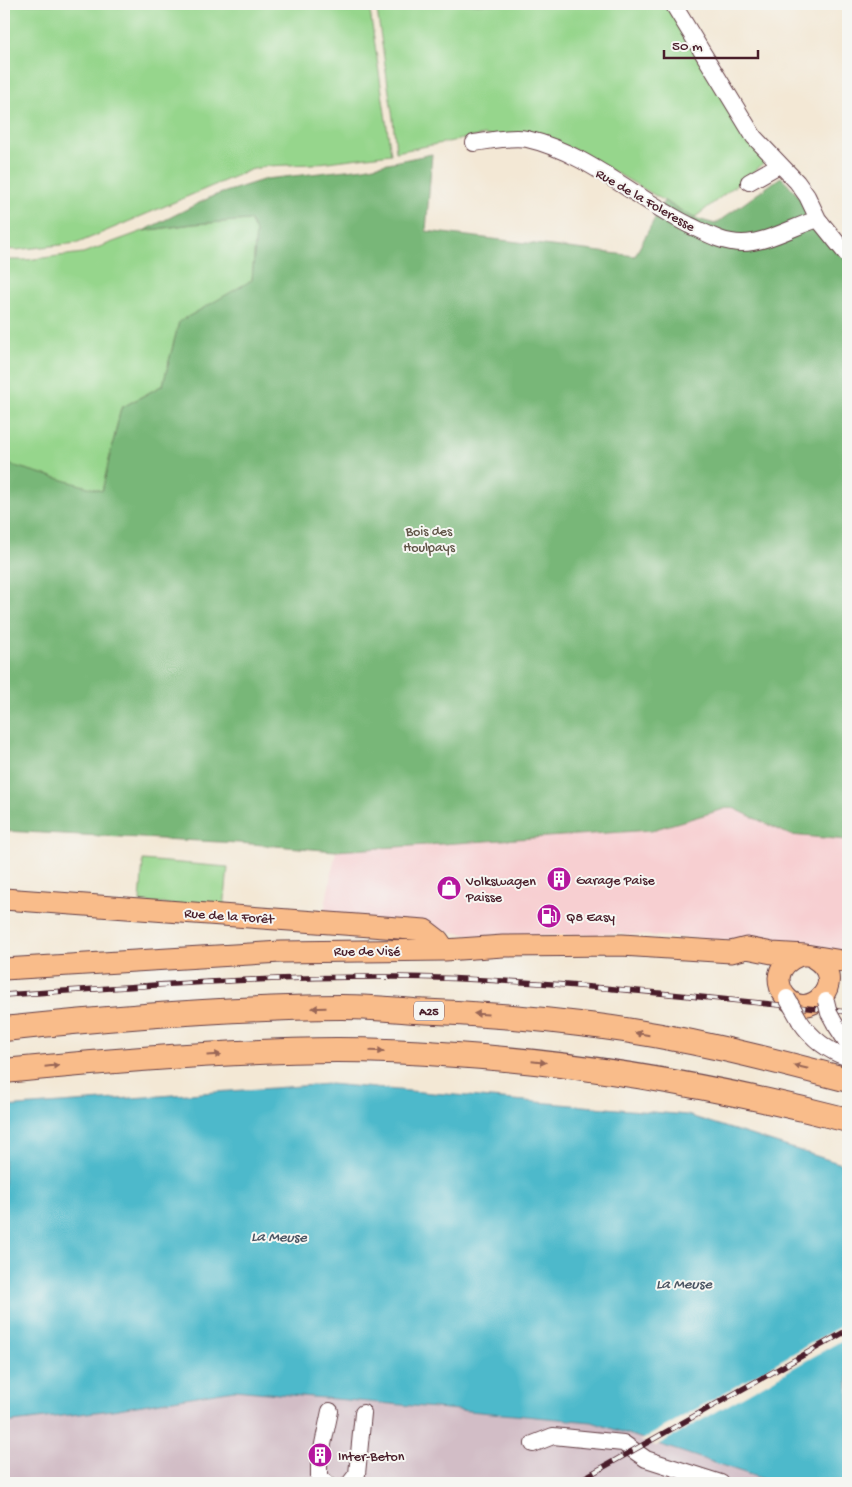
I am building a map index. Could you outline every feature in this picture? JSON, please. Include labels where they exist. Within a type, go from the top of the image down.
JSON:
[{"type":"highway","name":"A25","points":[[4,1029],[107,1018],[343,1007],[514,1016],[598,1026],[725,1049],[848,1080]]},
{"type":"highway","points":[[4,1071],[114,1060],[255,1052],[338,1050],[435,1054],[592,1068],[740,1094],[848,1120]]},
{"type":"main road","name":"Rue de la Forêt","points":[[4,899],[425,930],[438,940],[445,950]]},
{"type":"main road","name":"Rue de Visé","points":[[4,968],[280,952],[622,945],[731,952],[747,948],[848,962]]},
{"type":"main road","name":"Rue de Visé","points":[[731,952],[757,963],[766,970],[783,991]]},
{"type":"main road","points":[[824,995],[827,971],[822,963],[806,956],[784,965],[780,973],[783,991],[800,1005],[809,1004],[824,995],[835,979],[848,974]]},
{"type":"street","points":[[673,4],[754,138],[797,182],[807,196],[818,218],[848,256]]},
{"type":"street","name":"Rue de la Foleresse","points":[[474,143],[526,139],[575,156],[666,213],[721,241],[743,243],[764,239],[818,218]]},
{"type":"street","points":[[749,182],[779,164]]},
{"type":"street","points":[[783,991],[807,1031],[820,1043],[848,1058]]},
{"type":"street","points":[[824,995],[829,1013],[848,1044]]},
{"type":"street","points":[[326,1483],[319,1478],[320,1455],[330,1411]]},
{"type":"street","points":[[350,1483],[357,1474],[363,1413]]},
{"type":"street","points":[[533,1444],[553,1436],[623,1443],[646,1459],[720,1483]]},
{"type":"shaded area","points":[[731,807],[790,835],[848,840],[848,955],[810,949],[711,939],[622,934],[479,937],[426,927],[323,917],[336,851],[652,830]]},
{"type":"shaded area","points":[[234,1390],[592,1422],[775,1483],[4,1483],[4,1423],[112,1410]]},
{"type":"green space","points":[[4,4],[369,4],[391,154],[312,164],[266,166],[250,170],[78,243],[16,250],[4,249]]},
{"type":"green space","points":[[376,4],[668,4],[767,161],[694,218],[575,149],[484,135],[396,152]]},
{"type":"green space","name":"Bois des Houlpays","points":[[432,154],[426,231],[635,256],[664,201],[694,218],[715,224],[781,177],[848,249],[848,840],[790,835],[731,807],[652,830],[336,851],[239,843],[4,831],[4,463],[102,491],[121,408],[163,385],[179,322],[252,280],[256,232],[250,220],[193,224],[143,231],[213,196],[266,179],[364,168]]},
{"type":"green space","points":[[250,220],[256,232],[252,281],[179,322],[163,385],[121,408],[102,492],[4,463],[4,260],[26,260],[83,253],[143,231],[193,224]]},
{"type":"green space","points":[[143,860],[228,867],[224,909],[140,902]]},
{"type":"water","name":"La Meuse","points":[[329,1084],[687,1115],[848,1166],[848,1483],[775,1483],[592,1422],[234,1390],[112,1410],[4,1423],[4,1107]]},
{"type":"pier","points":[[848,1322],[848,1337],[656,1446],[640,1441]]},
{"type":"railway","points":[[4,995],[297,978],[452,978],[565,985],[848,1012]]},
{"type":"railway","points":[[575,1483],[848,1330]]},
{"type":"place","name":"Garage Paise","points":[[559,879]]},
{"type":"place","name":"Volkswagen Paisse","points":[[449,888]]},
{"type":"place","name":"Q8 Easy","points":[[549,916]]},
{"type":"place","name":"Inter-Beton","points":[[320,1455]]}]
